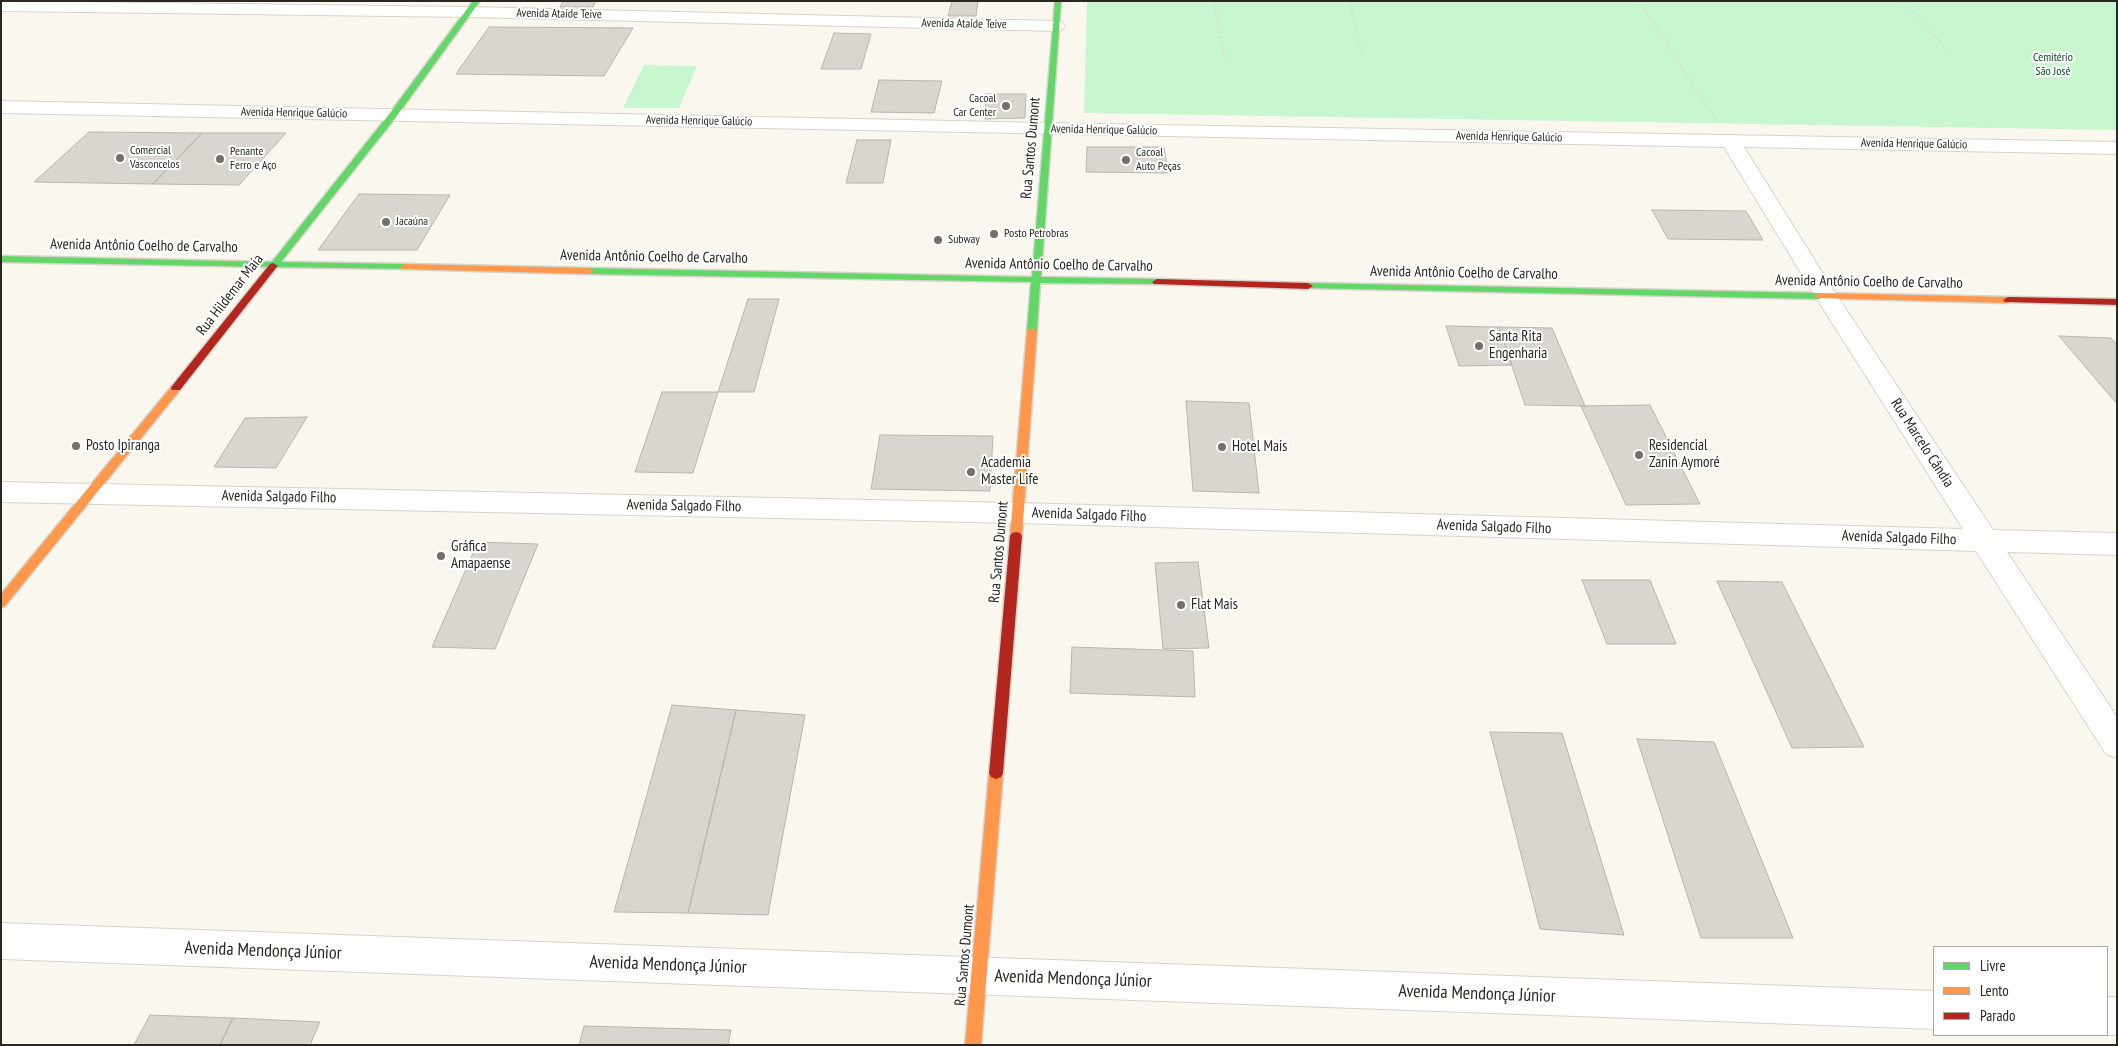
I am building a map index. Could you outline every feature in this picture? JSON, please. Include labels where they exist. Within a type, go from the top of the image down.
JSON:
[{"type":"main road","name":"Rua Santos Dumont","points":[[973,1045],[1018,513],[1058,1]]},
{"type":"main road","name":"Rua Hildemar Maia","points":[[1,603],[92,493],[393,115],[470,5]]},
{"type":"main road","name":"Avenida Antônio Coelho de Carvalho","points":[[1,259],[2117,302]]},
{"type":"street","name":"Avenida Ataíde Teive","points":[[1,6],[470,5],[1056,26]]},
{"type":"street","name":"Avenida Henrique Galúcio","points":[[1,107],[1048,129],[2117,148]]},
{"type":"street","name":"Rua Marcelo Cândia","points":[[1730,141],[1826,296],[2117,744]]},
{"type":"street","name":"Avenida Salgado Filho","points":[[1,492],[1018,513],[2117,544]]},
{"type":"street","name":"Avenida Mendonça Júnior","points":[[1,942],[1933,1010]]},
{"type":"path","points":[[1213,1],[1224,59]]},
{"type":"path","points":[[1349,1],[1362,54]]},
{"type":"path","points":[[1639,1],[1730,141]]},
{"type":"path","points":[[1904,1],[1948,51]]},
{"type":"green space","name":"Cemitério São José","points":[[1087,1],[2117,1],[2117,130],[1084,113]]},
{"type":"green space","points":[[644,65],[697,66],[679,108],[623,108]]},
{"type":"building","points":[[563,1],[596,1],[593,7],[560,7]]},
{"type":"building","points":[[952,1],[978,1],[976,16],[948,16]]},
{"type":"building","points":[[489,27],[633,28],[604,76],[456,74]]},
{"type":"building","points":[[834,33],[871,34],[861,69],[821,69]]},
{"type":"building","points":[[879,80],[942,81],[934,113],[871,112]]},
{"type":"building","name":"Cacoal Car Center","points":[[986,94],[1026,94],[1025,118],[985,119]]},
{"type":"building","name":"Comercial Vasconcelos","points":[[89,132],[202,133],[153,184],[34,182]]},
{"type":"building","name":"Penante Ferro e Aço","points":[[202,133],[286,133],[239,185],[153,184]]},
{"type":"building","points":[[857,140],[891,140],[883,183],[846,183]]},
{"type":"building","name":"Cacoal Auto Peças","points":[[1087,147],[1164,147],[1168,173],[1086,172]]},
{"type":"building","name":"Jacaúna","points":[[359,194],[450,195],[417,250],[318,250]]},
{"type":"building","points":[[1652,210],[1746,211],[1763,240],[1668,239]]},
{"type":"building","points":[[748,299],[779,299],[754,392],[718,392]]},
{"type":"building","name":"Santa Rita Engenharia","points":[[1446,326],[1499,327],[1512,365],[1459,366]]},
{"type":"building","points":[[1499,327],[1552,328],[1585,406],[1525,405]]},
{"type":"building","points":[[2059,336],[2111,338],[2117,345],[2117,404]]},
{"type":"building","points":[[662,392],[718,392],[693,473],[635,472]]},
{"type":"building","name":"Hotel Mais","points":[[1186,401],[1249,403],[1259,493],[1193,491]]},
{"type":"building","name":"Residencial Zanin Aymoré","points":[[1650,405],[1700,504],[1626,505],[1581,406]]},
{"type":"building","points":[[307,417],[276,468],[214,467],[245,418]]},
{"type":"building","points":[[880,435],[993,436],[990,491],[871,489]]},
{"type":"building","points":[[478,542],[538,544],[495,649],[432,647]]},
{"type":"building","name":"Flat Mais","points":[[1198,562],[1209,648],[1163,649],[1155,563]]},
{"type":"building","points":[[1582,580],[1650,580],[1676,644],[1607,644]]},
{"type":"building","points":[[1717,581],[1782,582],[1864,747],[1792,748]]},
{"type":"building","points":[[1072,647],[1193,651],[1195,697],[1070,693]]},
{"type":"building","points":[[672,705],[736,710],[688,913],[614,912]]},
{"type":"building","points":[[736,710],[805,715],[768,915],[688,913]]},
{"type":"building","points":[[1490,732],[1562,733],[1624,935],[1540,929]]},
{"type":"building","points":[[1637,739],[1714,742],[1793,938],[1701,938]]},
{"type":"building","points":[[150,1015],[233,1018],[220,1045],[134,1045]]},
{"type":"building","points":[[233,1018],[320,1022],[310,1045],[220,1045]]},
{"type":"building","points":[[584,1026],[731,1030],[728,1045],[579,1045]]},
{"type":"traffic: fast","points":[[273,266],[393,115],[477,1]]},
{"type":"traffic: fast","points":[[1032,331],[1058,1]]},
{"type":"traffic: fast","points":[[1,259],[405,267]]},
{"type":"traffic: fast","points":[[589,271],[1157,282]]},
{"type":"traffic: fast","points":[[1308,286],[1819,296]]},
{"type":"traffic: slow","points":[[405,267],[589,271]]},
{"type":"traffic: slow","points":[[1819,296],[2008,300]]},
{"type":"traffic: slow","points":[[1016,536],[1032,331]]},
{"type":"traffic: slow","points":[[1,603],[176,388]]},
{"type":"traffic: slow","points":[[973,1045],[996,773]]},
{"type":"traffic: jam","points":[[176,388],[273,266]]},
{"type":"traffic: jam","points":[[1157,282],[1308,286]]},
{"type":"traffic: jam","points":[[2008,300],[2117,302]]},
{"type":"traffic: jam","points":[[996,773],[1016,536]]},
{"type":"place","name":"Cacoal Car Center","points":[[1006,106]]},
{"type":"place","name":"Comercial Vasconcelos","points":[[120,158]]},
{"type":"place","name":"Penante Ferro e Aço","points":[[220,159]]},
{"type":"place","name":"Cacoal Auto Peças","points":[[1126,160]]},
{"type":"place","name":"Jacaúna","points":[[386,222]]},
{"type":"place","name":"Posto Petrobras","points":[[994,234]]},
{"type":"place","name":"Subway","points":[[938,240]]},
{"type":"place","name":"Santa Rita Engenharia","points":[[1479,346]]},
{"type":"place","name":"Posto Ipiranga","points":[[76,446]]},
{"type":"place","name":"Hotel Mais","points":[[1222,447]]},
{"type":"place","name":"Residencial Zanin Aymoré","points":[[1639,455]]},
{"type":"place","name":"Academia Master Life","points":[[971,472]]},
{"type":"place","name":"Gráfica Amapaense","points":[[441,556]]},
{"type":"place","name":"Flat Mais","points":[[1181,605]]}]
